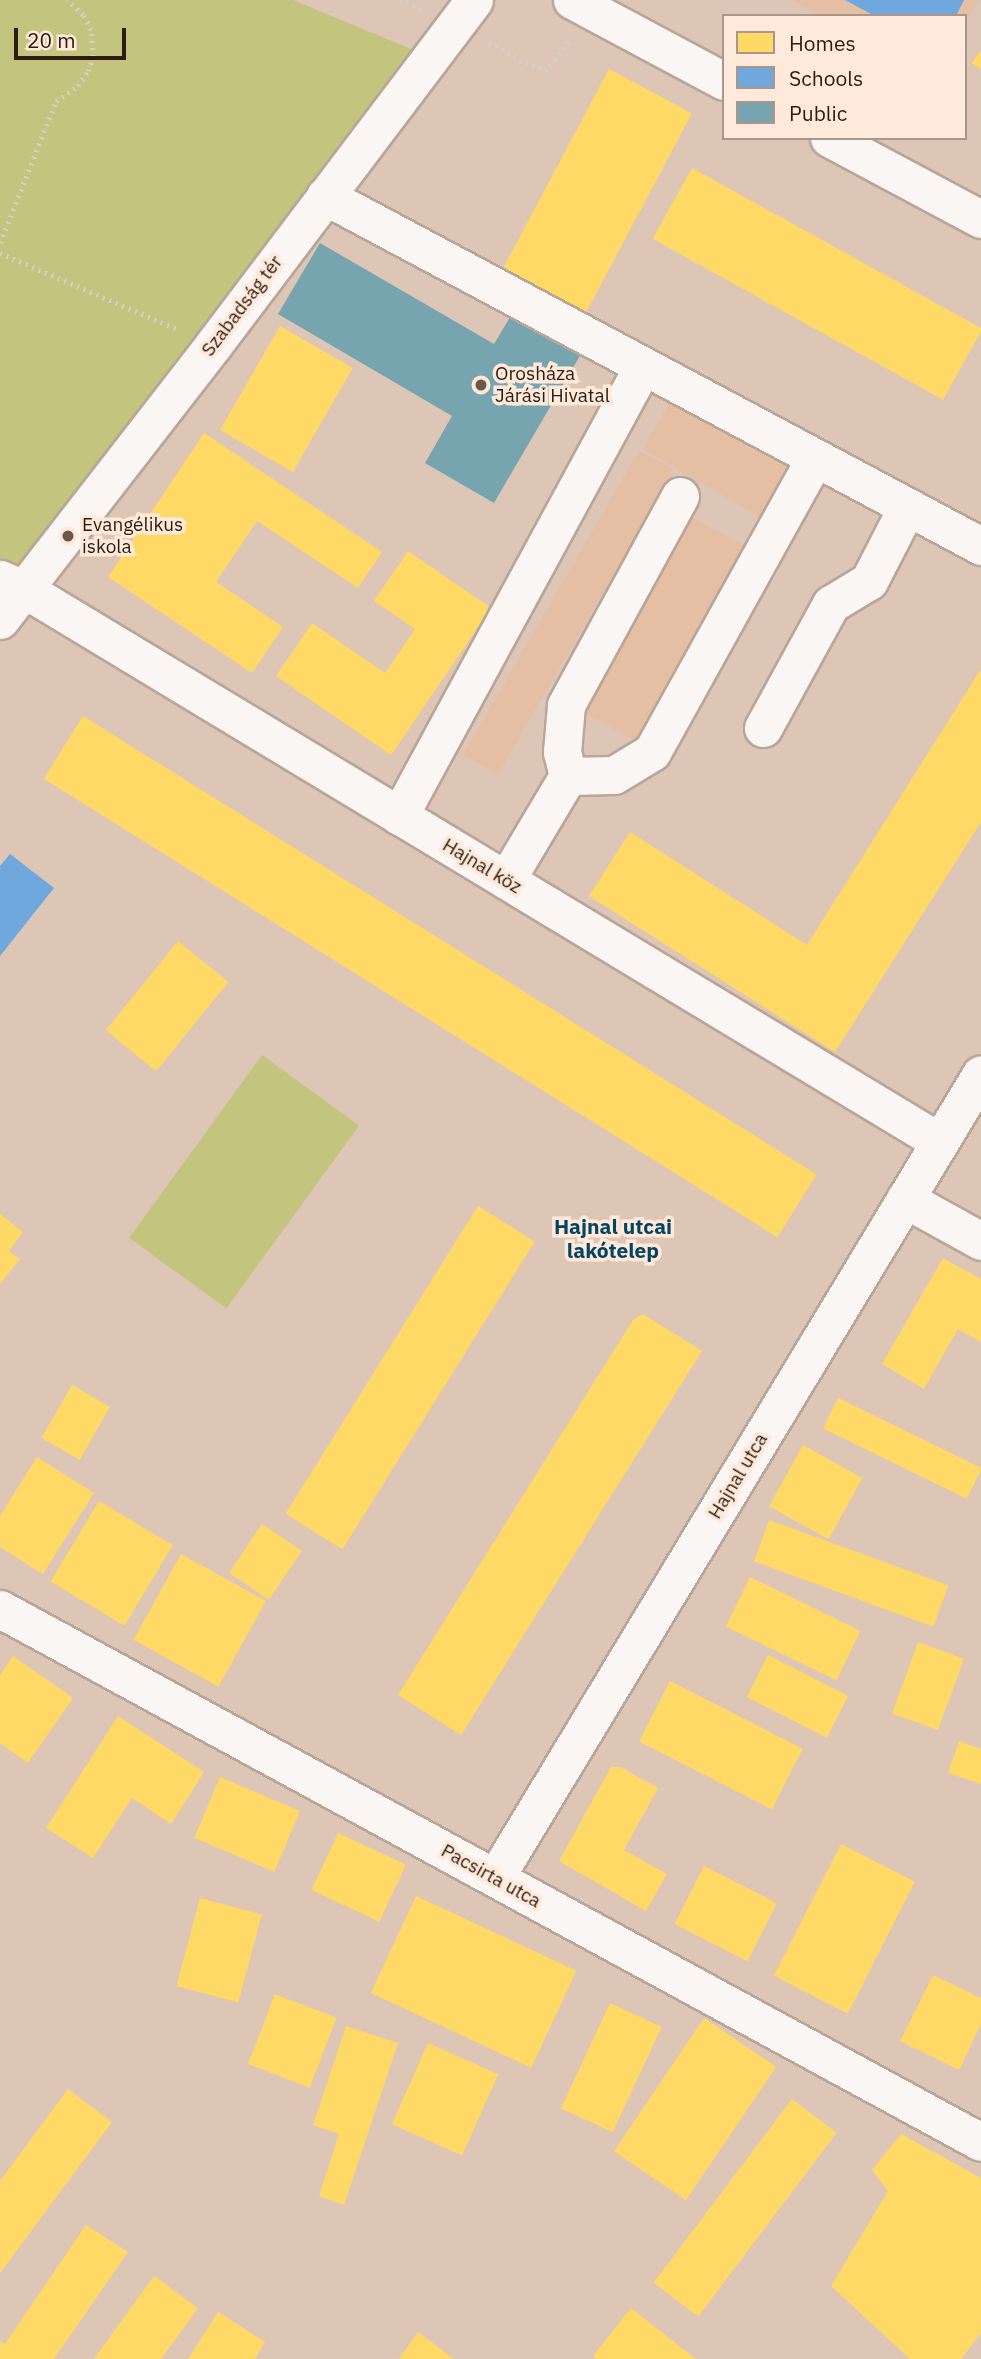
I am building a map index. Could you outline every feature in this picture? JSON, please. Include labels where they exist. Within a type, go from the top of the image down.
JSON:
[{"type":"street","points":[[583,5],[722,80]]},
{"type":"street","name":"Szabadság tér","points":[[0,620],[12,584],[214,344],[464,13]]},
{"type":"street","points":[[834,140],[981,219]]},
{"type":"street","points":[[325,196],[981,546]]},
{"type":"street","points":[[399,816],[643,366]]},
{"type":"street","points":[[568,776],[614,775],[652,752],[815,458]]},
{"type":"street","points":[[506,880],[568,776],[562,752],[566,705],[680,496]]},
{"type":"street","points":[[764,728],[831,604],[869,581],[907,507]]},
{"type":"street","name":"Hajnal köz","points":[[12,584],[940,1142]]},
{"type":"street","name":"Hajnal utca","points":[[495,1878],[981,1073]]},
{"type":"street","points":[[905,1199],[981,1241]]},
{"type":"street","name":"Pacsirta utca","points":[[0,1609],[981,2142]]},
{"type":"path","points":[[0,243],[56,101],[78,86],[88,72],[93,57],[91,30],[83,15],[67,0]]},
{"type":"path","points":[[464,13],[545,71],[583,5]]},
{"type":"path","points":[[0,253],[214,344]]},
{"type":"shaded area","points":[[792,0],[979,0],[967,20],[967,14],[816,14]]},
{"type":"shaded area","points":[[672,398],[789,466],[759,517],[642,449]]},
{"type":"shaded area","points":[[639,450],[674,470],[498,775],[463,755]]},
{"type":"shaded area","points":[[688,515],[747,548],[639,743],[580,710]]},
{"type":"green space","points":[[0,0],[293,0],[430,57],[24,589],[0,579]]},
{"type":"green space","points":[[262,1055],[359,1126],[226,1308],[129,1238]]},
{"type":"building: Homes","points":[[981,50],[981,69],[972,63]]},
{"type":"building: Homes","points":[[609,69],[692,113],[584,315],[501,271]]},
{"type":"building: Homes","points":[[692,168],[981,328],[943,400],[653,239]]},
{"type":"building: Homes","points":[[280,326],[353,368],[293,472],[220,430]]},
{"type":"building: Homes","points":[[204,433],[382,552],[358,588],[257,521],[216,582],[283,627],[252,673],[108,577]]},
{"type":"building: Homes","points":[[408,551],[491,608],[391,755],[276,676],[312,623],[385,673],[415,629],[374,601]]},
{"type":"building: Homes","points":[[981,669],[981,822],[835,1052],[589,896],[630,832],[807,945]]},
{"type":"building: Homes","points":[[83,716],[817,1174],[777,1237],[44,779]]},
{"type":"building: Homes","points":[[178,941],[229,982],[156,1071],[106,1030]]},
{"type":"building: Homes","points":[[478,1206],[535,1242],[342,1549],[286,1514]]},
{"type":"building: Homes","points":[[0,1214],[23,1232],[9,1251],[20,1259],[0,1284]]},
{"type":"building: Homes","points":[[943,1258],[981,1279],[981,1342],[958,1329],[924,1389],[882,1364]]},
{"type":"building: Homes","points":[[643,1314],[702,1351],[461,1735],[398,1695],[633,1320]]},
{"type":"building: Homes","points":[[72,1385],[110,1407],[80,1460],[42,1438]]},
{"type":"building: Homes","points":[[838,1398],[981,1468],[967,1499],[823,1429]]},
{"type":"building: Homes","points":[[803,1445],[862,1478],[829,1539],[769,1506]]},
{"type":"building: Homes","points":[[37,1457],[94,1493],[43,1574],[0,1547],[0,1516]]},
{"type":"building: Homes","points":[[99,1501],[173,1545],[124,1626],[51,1582]]},
{"type":"building: Homes","points":[[769,1520],[948,1585],[933,1627],[754,1561]]},
{"type":"building: Homes","points":[[262,1524],[302,1551],[269,1600],[229,1573]]},
{"type":"building: Homes","points":[[181,1554],[266,1601],[218,1687],[133,1640]]},
{"type":"building: Homes","points":[[750,1577],[861,1631],[836,1680],[726,1626]]},
{"type":"building: Homes","points":[[918,1642],[964,1659],[938,1730],[892,1713]]},
{"type":"building: Homes","points":[[768,1655],[848,1696],[827,1738],[747,1697]]},
{"type":"building: Homes","points":[[13,1656],[73,1698],[28,1763],[0,1743],[0,1675]]},
{"type":"building: Homes","points":[[670,1681],[803,1749],[772,1809],[639,1742]]},
{"type":"building: Homes","points":[[118,1716],[204,1772],[171,1824],[132,1798],[93,1858],[46,1828]]},
{"type":"building: Homes","points":[[959,1741],[981,1749],[981,1784],[948,1773]]},
{"type":"building: Homes","points":[[611,1767],[620,1767],[658,1788],[624,1850],[667,1874],[646,1911],[559,1861]]},
{"type":"building: Homes","points":[[220,1777],[300,1811],[274,1872],[194,1838]]},
{"type":"building: Homes","points":[[338,1833],[406,1865],[379,1922],[311,1890]]},
{"type":"building: Homes","points":[[841,1844],[915,1882],[848,2014],[774,1976]]},
{"type":"building: Homes","points":[[704,1866],[777,1903],[748,1961],[674,1924]]},
{"type":"building: Homes","points":[[416,1896],[576,1971],[531,2068],[371,1993]]},
{"type":"building: Homes","points":[[200,1898],[262,1915],[238,2002],[176,1986]]},
{"type":"building: Homes","points":[[933,1975],[981,1998],[981,2024],[959,2070],[900,2041]]},
{"type":"building: Homes","points":[[275,1994],[337,2018],[310,2088],[248,2064]]},
{"type":"building: Homes","points":[[610,2003],[662,2027],[613,2132],[561,2108]]},
{"type":"building: Homes","points":[[704,2018],[776,2067],[686,2200],[614,2151]]},
{"type":"building: Homes","points":[[346,2026],[398,2043],[344,2205],[319,2196],[339,2134],[313,2125]]},
{"type":"building: Homes","points":[[428,2043],[498,2074],[462,2156],[392,2124]]},
{"type":"building: Homes","points":[[68,2089],[112,2122],[0,2273],[0,2181]]},
{"type":"building: Homes","points":[[792,2099],[837,2133],[698,2316],[654,2283]]},
{"type":"building: Homes","points":[[901,2134],[981,2178],[981,2333],[961,2359],[910,2359],[831,2286],[888,2191],[872,2170]]},
{"type":"building: Homes","points":[[86,2225],[128,2252],[54,2359],[0,2359],[0,2341],[5,2344]]},
{"type":"building: Homes","points":[[154,2276],[198,2308],[161,2359],[94,2359]]},
{"type":"building: Homes","points":[[631,2308],[696,2359],[596,2359],[593,2356]]},
{"type":"building: Homes","points":[[218,2312],[265,2342],[255,2359],[188,2359]]},
{"type":"building: Homes","points":[[418,2332],[454,2359],[399,2359]]},
{"type":"building: Schools","points":[[845,0],[964,0],[957,14],[871,14]]},
{"type":"building: Schools","points":[[10,854],[54,888],[0,956],[0,866]]},
{"type":"building: Public","name":"Orosháza Járási Hivatal","points":[[320,243],[494,344],[512,314],[581,354],[494,503],[425,463],[452,416],[278,314]]},
{"type":"place","name":"Orosháza Járási Hivatal","points":[[481,385]]},
{"type":"place","name":"Evangélikus iskola","points":[[68,536]]},
{"type":"district","name":"Hajnal utcai lakótelep","points":[[613,1238]]}]
